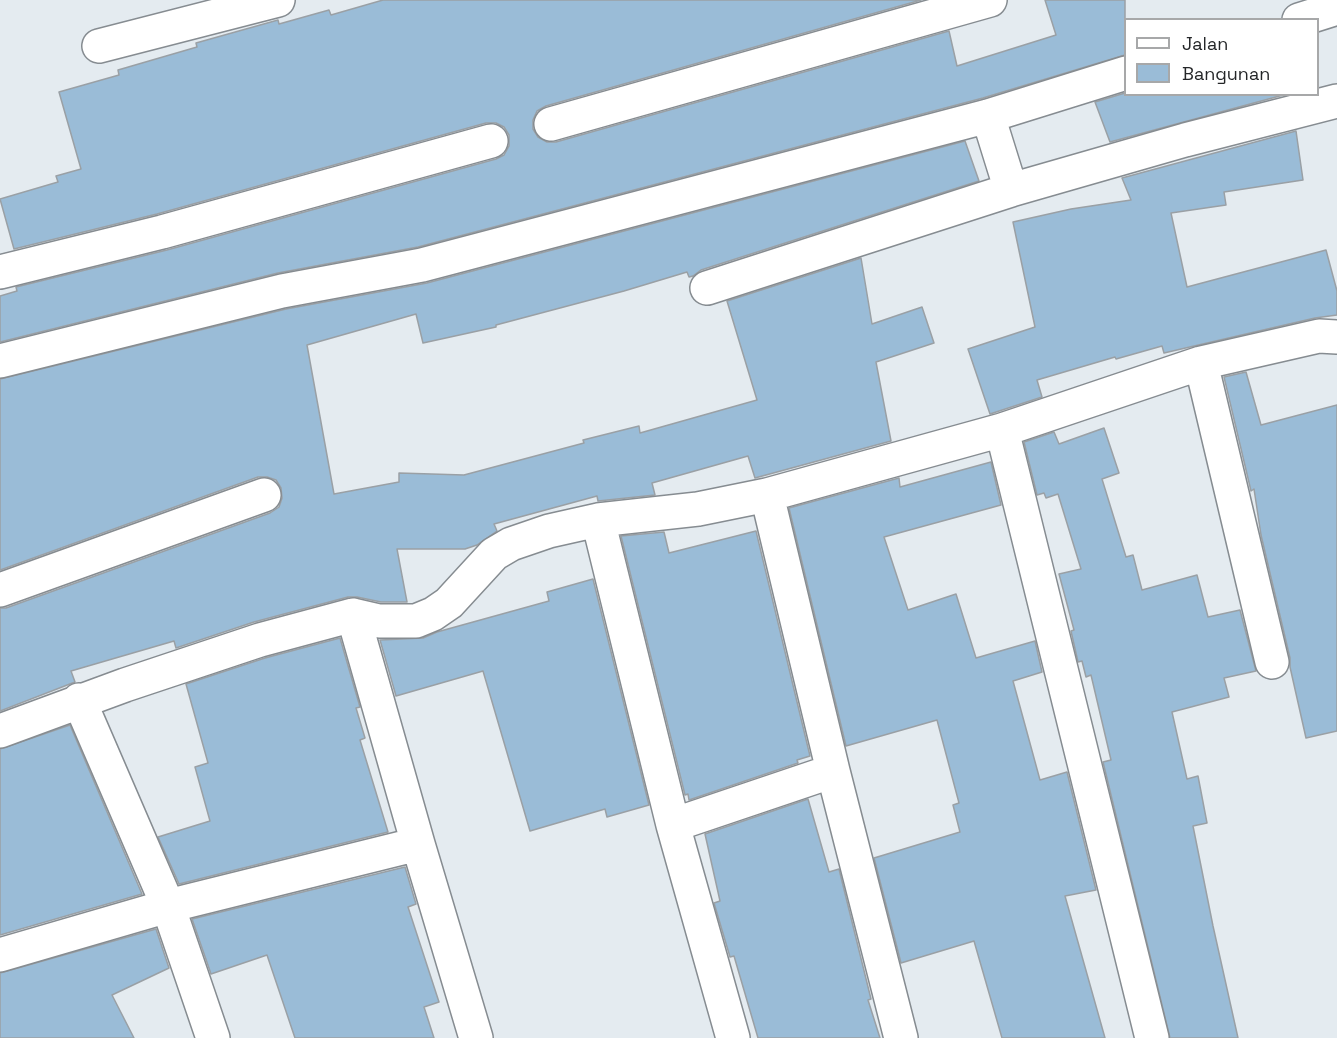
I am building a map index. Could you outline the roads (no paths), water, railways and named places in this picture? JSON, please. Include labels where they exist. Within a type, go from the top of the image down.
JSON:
[{"type":"street","points":[[99,46],[278,0]]},
{"type":"street","points":[[551,124],[990,0]]},
{"type":"street","points":[[1305,18],[1337,8]]},
{"type":"street","points":[[0,361],[282,291],[422,265],[988,116],[1124,73]]},
{"type":"street","points":[[707,288],[1011,190],[1185,140],[1337,101]]},
{"type":"street","points":[[988,116],[1011,190]]},
{"type":"street","points":[[0,272],[162,232],[491,141]]},
{"type":"street","points":[[0,731],[79,700],[260,640],[353,615],[378,621],[416,621],[433,614],[449,603],[486,562],[511,544],[549,531],[598,520],[698,509],[767,495],[1002,430],[1201,363],[1319,336],[1337,337]]},
{"type":"street","points":[[1201,363],[1272,662]]},
{"type":"street","points":[[1002,430],[1152,1038]]},
{"type":"street","points":[[0,590],[264,495]]},
{"type":"street","points":[[767,495],[833,771],[901,1038]]},
{"type":"street","points":[[598,520],[673,825],[733,1038]]},
{"type":"street","points":[[353,615],[476,1038]]},
{"type":"street","points":[[79,700],[168,906],[213,1038]]},
{"type":"street","points":[[673,825],[833,771]]},
{"type":"street","points":[[0,955],[168,906],[418,844]]}]
